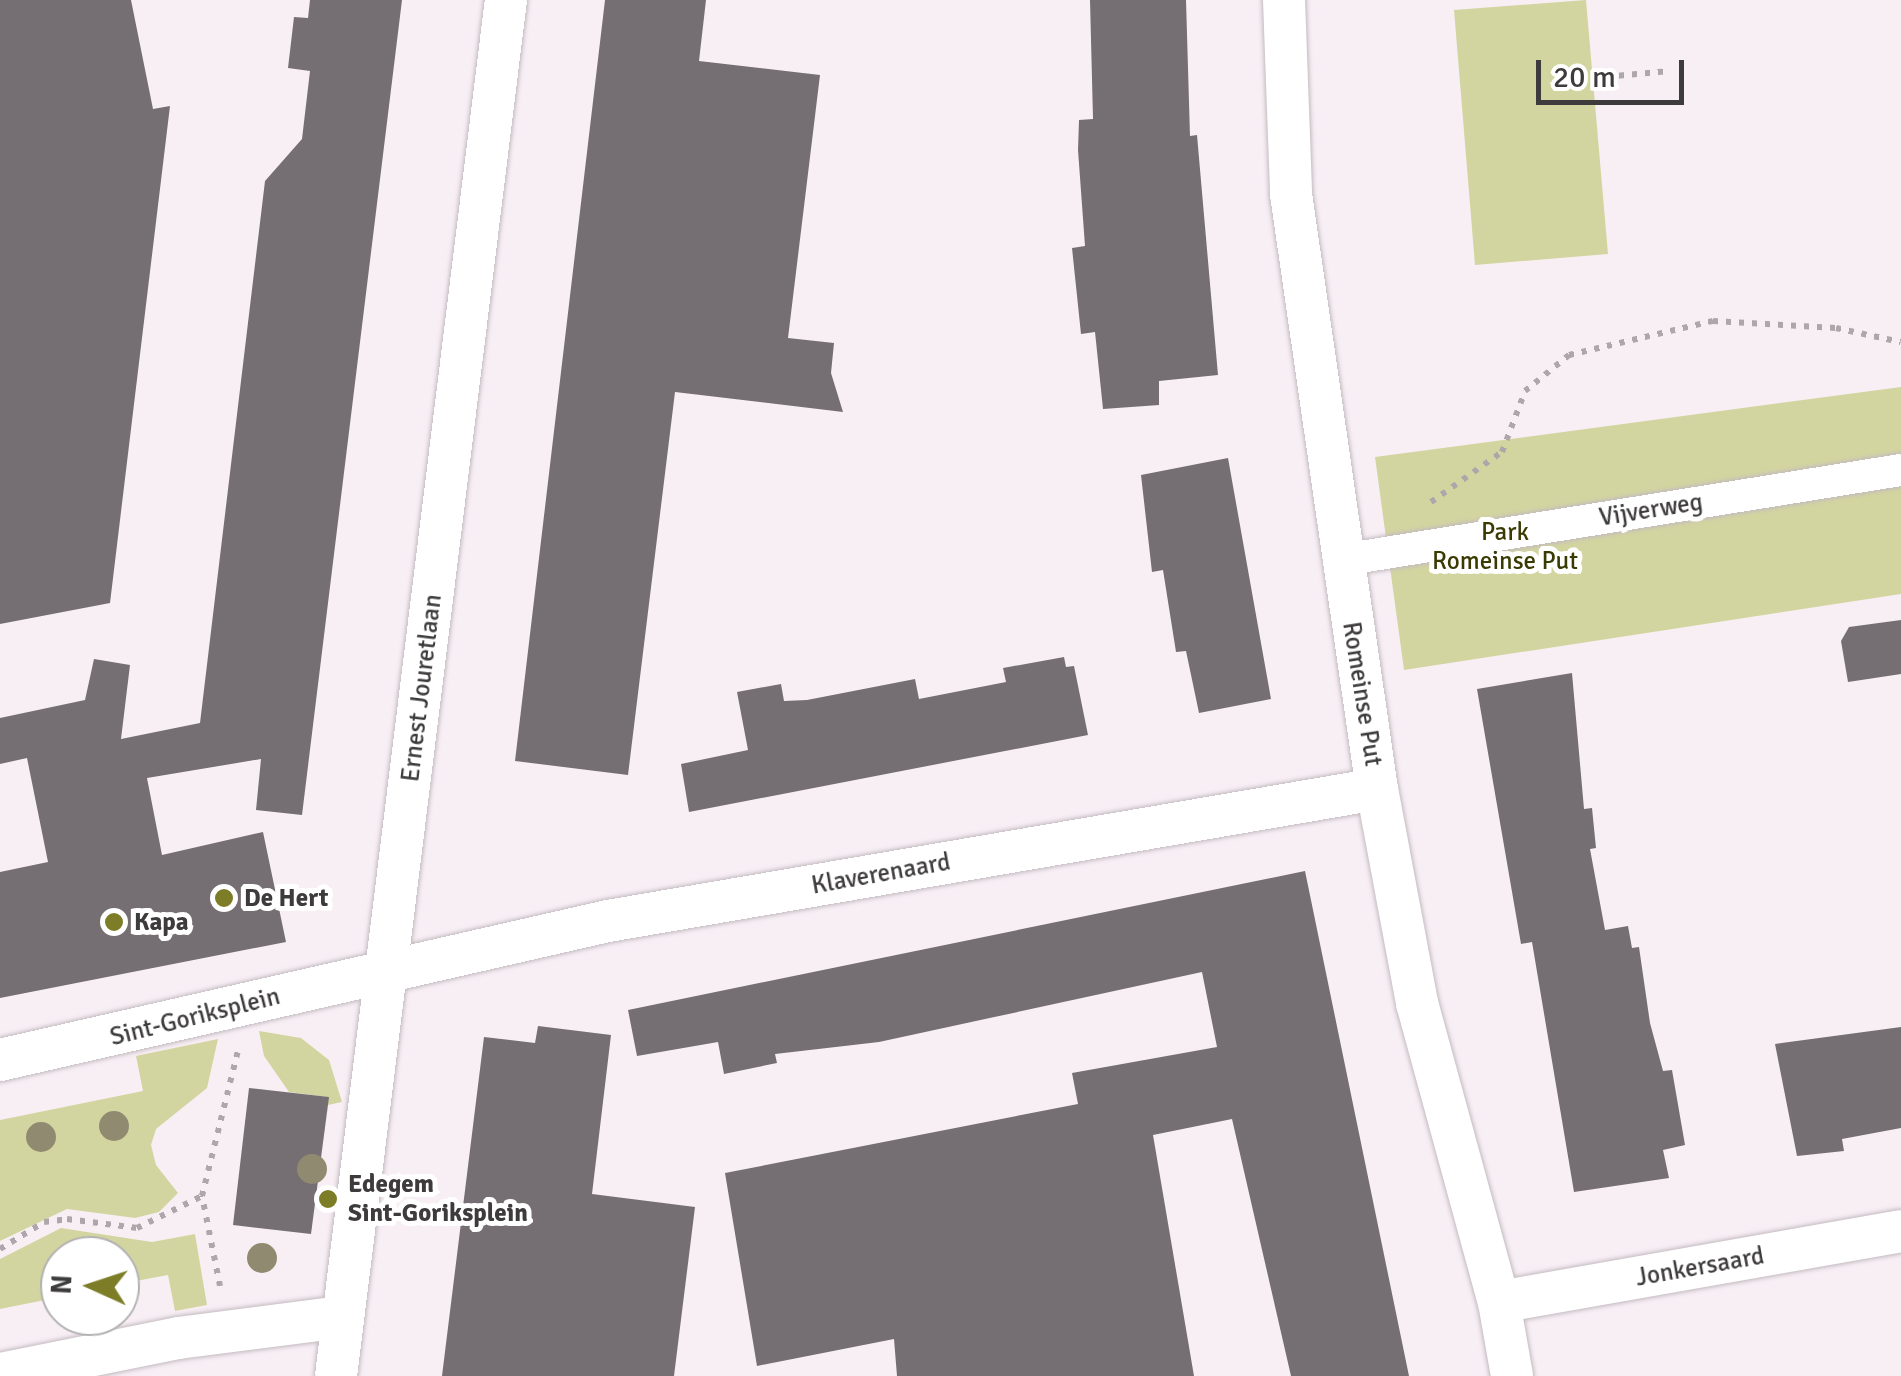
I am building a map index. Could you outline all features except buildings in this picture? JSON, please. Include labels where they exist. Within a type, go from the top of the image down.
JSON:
[{"type":"street","name":"Ernest Jouretlaan","points":[[336,1376],[506,0]]},
{"type":"street","name":"Romeinse Put","points":[[1284,0],[1291,194],[1377,789],[1416,1003],[1499,1302],[1512,1376]]},
{"type":"street","name":"Vijverweg","points":[[1342,560],[1901,470]]},
{"type":"street","name":"Klaverenaard","points":[[388,970],[608,920],[1377,789]]},
{"type":"street","name":"Sint-Goriksplein","points":[[0,1060],[388,970]]},
{"type":"street","name":"Jonkersaard","points":[[1499,1302],[1901,1231]]},
{"type":"street","points":[[0,1374],[229,1331],[343,1316]]},
{"type":"path","points":[[1593,78],[1670,70]]},
{"type":"path","points":[[1424,507],[1502,452],[1524,391],[1569,355],[1713,321],[1836,328],[1901,342]]},
{"type":"path","points":[[229,1331],[202,1196],[237,1078],[241,1006]]},
{"type":"path","points":[[0,1249],[44,1222],[67,1218],[137,1228],[202,1196]]},
{"type":"green space","points":[[1586,0],[1608,254],[1475,265],[1454,10]]},
{"type":"green space","name":"Park Romeinse Put","points":[[1901,387],[1901,594],[1404,670],[1375,457]]},
{"type":"green space","points":[[259,1031],[301,1038],[329,1060],[342,1102],[328,1105],[327,1097],[289,1092],[264,1056]]},
{"type":"green space","points":[[218,1039],[207,1088],[156,1129],[151,1145],[156,1165],[178,1193],[159,1212],[135,1218],[67,1209],[0,1241],[0,1120],[143,1091],[136,1056]]},
{"type":"green space","points":[[61,1228],[113,1236],[45,1236]]},
{"type":"green space","points":[[195,1234],[207,1305],[175,1311],[168,1275],[140,1280],[140,1240],[152,1242]]},
{"type":"green space","points":[[40,1239],[40,1301],[0,1309],[0,1259]]},
{"type":"place","name":"De Hert","points":[[224,898]]},
{"type":"place","name":"Kapa","points":[[114,922]]},
{"type":"place","name":"Edegem Sint-Goriksplein","points":[[328,1199]]}]
